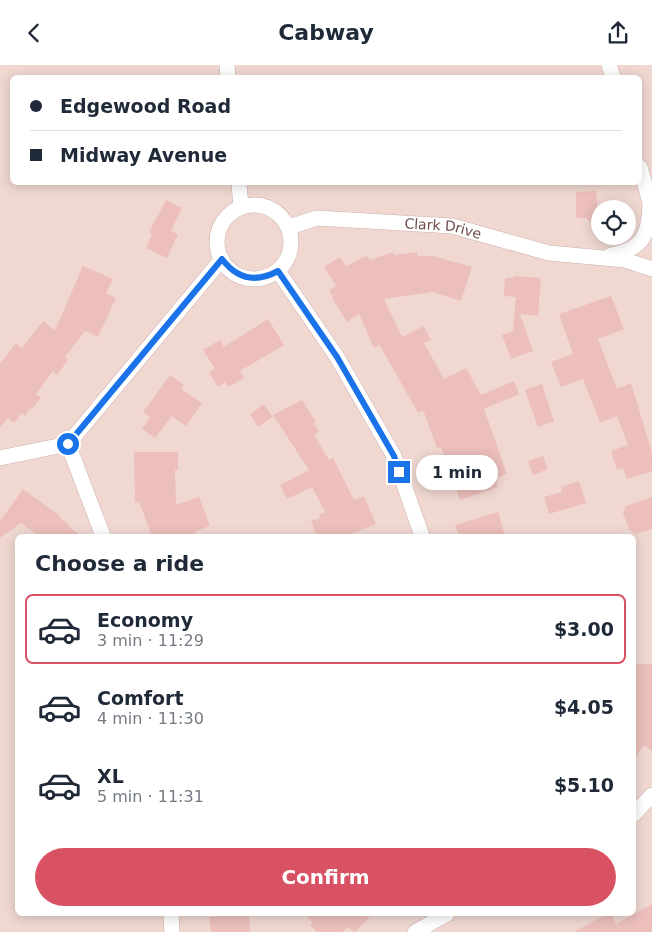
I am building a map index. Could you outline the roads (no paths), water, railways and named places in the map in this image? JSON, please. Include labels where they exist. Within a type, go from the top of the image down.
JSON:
[{"type":"street","points":[[642,172],[652,187]]},
{"type":"street","points":[[642,174],[651,207]]},
{"type":"street","points":[[239,185],[242,207]]},
{"type":"street","points":[[252,205],[269,208],[283,218],[289,227],[292,239],[290,251],[286,262],[278,271],[258,279],[247,278],[237,275],[222,259],[218,247],[218,235],[222,223],[230,213],[242,207],[252,205]]},
{"type":"street","name":"Clark Drive","points":[[597,257],[627,251],[636,246],[647,233],[651,207]]},
{"type":"street","name":"Clark Drive","points":[[289,227],[317,218],[452,226],[549,253],[625,260],[652,269]]},
{"type":"street","points":[[0,458],[68,444],[222,259]]},
{"type":"street","points":[[278,271],[337,357],[394,456],[421,534]]},
{"type":"street","points":[[68,444],[102,534]]},
{"type":"street","points":[[636,813],[652,795]]},
{"type":"street","points":[[171,916],[172,932]]},
{"type":"street","points":[[415,932],[443,916]]}]
